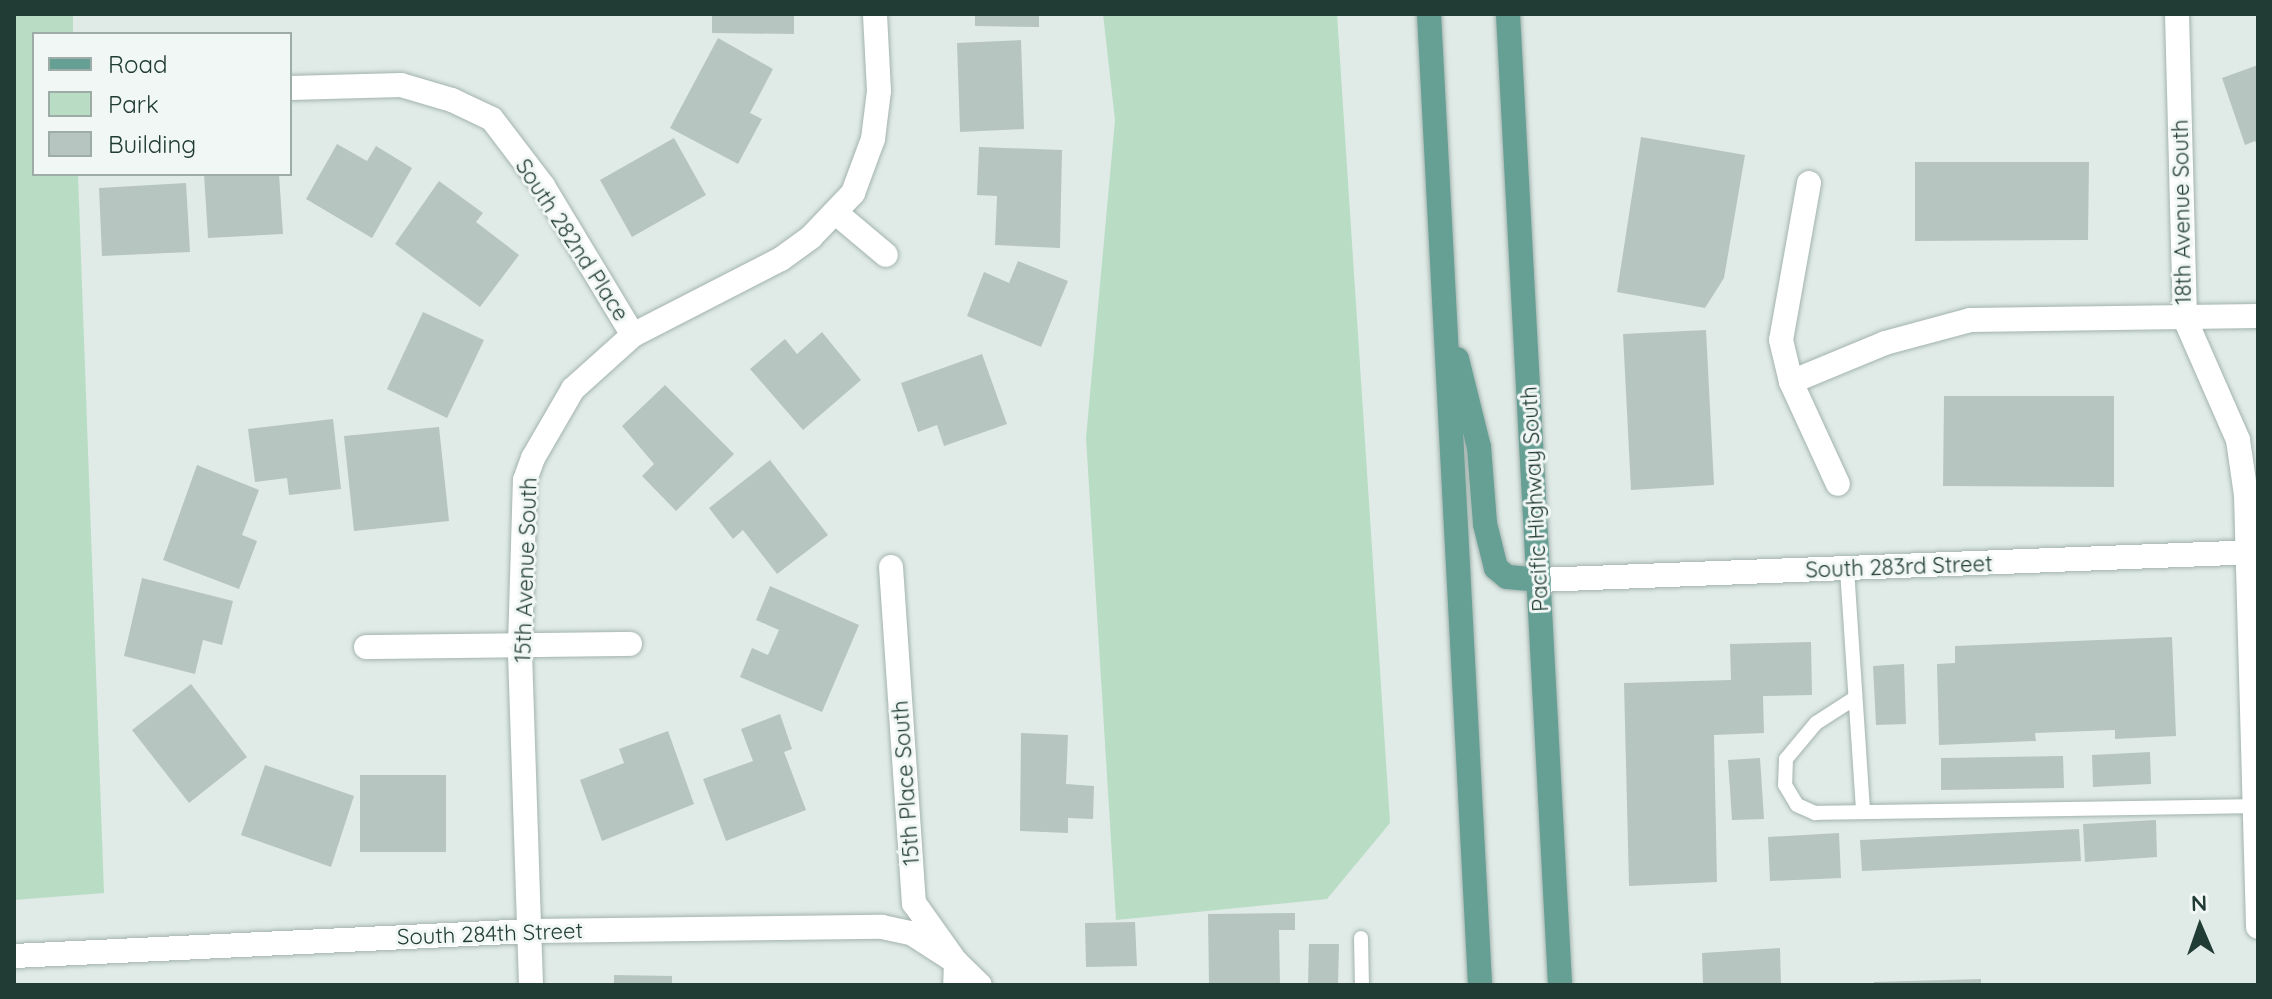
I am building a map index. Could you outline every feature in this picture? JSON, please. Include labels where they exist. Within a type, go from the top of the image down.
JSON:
[{"type":"main road","points":[[1429,14],[1480,985]]},
{"type":"main road","name":"Pacific Highway South","points":[[1508,14],[1560,985]]},
{"type":"main road","points":[[1444,306],[1479,447],[1485,524],[1496,568],[1507,577],[1539,580]]},
{"type":"street","name":"15th Avenue South","points":[[531,985],[520,646],[525,480],[533,458],[573,389],[633,335],[781,259],[836,213],[861,178],[873,139],[879,91],[875,14]]},
{"type":"street","name":"18th Avenue South","points":[[2177,14],[2185,319],[2238,440],[2254,553],[2258,927]]},
{"type":"street","name":"South 282nd Place","points":[[292,88],[401,85],[452,100],[492,119],[543,186],[633,335]]},
{"type":"street","points":[[1809,183],[1781,340],[1791,382],[1838,484]]},
{"type":"street","points":[[836,213],[886,255]]},
{"type":"street","points":[[1791,382],[1885,343],[1970,320],[2258,316]]},
{"type":"street","name":"South 283rd Street","points":[[1539,580],[2254,553]]},
{"type":"street","name":"15th Place South","points":[[891,567],[914,903],[956,974]]},
{"type":"street","points":[[366,647],[630,644]]},
{"type":"street","name":"South 284th Street","points":[[14,956],[531,931],[882,927],[911,933],[956,974]]},
{"type":"street","points":[[956,974],[980,985]]},
{"type":"lane","points":[[1847,569],[1863,809]]},
{"type":"lane","points":[[1855,698],[1816,723],[1786,759],[1785,785],[1797,805],[1815,813],[1863,809],[2255,806]]},
{"type":"lane","points":[[1361,938],[1362,985]]},
{"type":"green space","points":[[14,14],[73,14],[73,32],[32,32],[32,176],[78,176],[104,893],[14,900]]},
{"type":"green space","points":[[1103,14],[1337,14],[1390,823],[1327,899],[1116,920],[1086,438],[1115,120]]},
{"type":"building","points":[[712,14],[794,14],[794,34],[712,33]]},
{"type":"building","points":[[975,14],[1039,14],[1039,27],[975,26]]},
{"type":"building","points":[[718,38],[773,69],[750,113],[762,119],[738,164],[670,128]]},
{"type":"building","points":[[1021,40],[1024,129],[960,132],[957,43]]},
{"type":"building","points":[[2258,65],[2258,148],[2255,141],[2245,145],[2222,78]]},
{"type":"building","points":[[1641,137],[1745,155],[1724,278],[1705,308],[1617,292]]},
{"type":"building","points":[[674,138],[706,195],[632,237],[600,180]]},
{"type":"building","points":[[337,144],[367,161],[376,146],[412,168],[372,238],[306,199]]},
{"type":"building","points":[[979,147],[1062,150],[1060,248],[995,245],[997,196],[977,195]]},
{"type":"building","points":[[1915,162],[2089,162],[2088,240],[1915,241]]},
{"type":"building","points":[[204,176],[279,176],[283,234],[208,238]]},
{"type":"building","points":[[439,181],[483,213],[476,222],[519,255],[480,307],[395,244]]},
{"type":"building","points":[[186,183],[190,252],[102,256],[99,188]]},
{"type":"building","points":[[1018,261],[1068,281],[1041,347],[967,316],[984,272],[1009,283]]},
{"type":"building","points":[[423,312],[484,340],[447,418],[387,389]]},
{"type":"building","points":[[1706,330],[1714,485],[1631,490],[1623,334]]},
{"type":"building","points":[[822,332],[861,380],[803,430],[750,369],[785,339],[797,354]]},
{"type":"building","points":[[982,354],[1007,424],[944,446],[937,425],[918,432],[901,383]]},
{"type":"building","points":[[665,385],[734,454],[676,511],[642,476],[654,464],[622,426]]},
{"type":"building","points":[[1944,396],[2114,396],[2114,487],[1943,486]]},
{"type":"building","points":[[333,419],[341,489],[289,495],[287,478],[255,482],[248,429]]},
{"type":"building","points":[[439,427],[449,521],[354,531],[344,436]]},
{"type":"building","points":[[770,460],[828,535],[777,574],[743,530],[733,539],[709,508]]},
{"type":"building","points":[[197,465],[259,490],[242,535],[257,541],[239,589],[163,560]]},
{"type":"building","points":[[142,578],[233,601],[222,645],[203,640],[195,674],[124,656]]},
{"type":"building","points":[[770,586],[859,625],[822,712],[740,677],[752,648],[768,655],[779,630],[756,620]]},
{"type":"building","points":[[2172,637],[2176,736],[2115,739],[2115,730],[2035,733],[2036,741],[1939,745],[1937,664],[1955,663],[1955,646]]},
{"type":"building","points":[[1811,642],[1812,695],[1763,696],[1764,733],[1714,735],[1717,882],[1629,886],[1624,683],[1731,680],[1730,644]]},
{"type":"building","points":[[1904,664],[1906,724],[1876,725],[1873,666]]},
{"type":"building","points":[[191,684],[247,757],[189,803],[132,730]]},
{"type":"building","points":[[780,714],[792,749],[784,752],[806,810],[726,841],[703,779],[753,761],[741,729]]},
{"type":"building","points":[[668,731],[694,804],[602,841],[580,780],[624,763],[619,749]]},
{"type":"building","points":[[1021,733],[1068,735],[1066,784],[1094,786],[1093,819],[1068,818],[1068,833],[1020,831]]},
{"type":"building","points":[[2150,752],[2151,784],[2093,787],[2092,755]]},
{"type":"building","points":[[2063,756],[2064,788],[1941,790],[1941,758]]},
{"type":"building","points":[[1760,758],[1764,819],[1732,820],[1728,760]]},
{"type":"building","points":[[265,765],[354,796],[331,867],[241,835]]},
{"type":"building","points":[[360,775],[446,775],[446,852],[360,852]]},
{"type":"building","points":[[2156,820],[2157,857],[2085,862],[2083,824]]},
{"type":"building","points":[[2079,829],[2081,861],[1862,871],[1860,840]]},
{"type":"building","points":[[1839,833],[1841,878],[1770,881],[1768,837]]},
{"type":"building","points":[[1295,913],[1295,930],[1279,930],[1280,985],[1209,985],[1208,914]]},
{"type":"building","points":[[1135,922],[1137,966],[1086,967],[1085,923]]},
{"type":"building","points":[[1309,944],[1339,944],[1338,985],[1308,985]]},
{"type":"building","points":[[1780,948],[1781,985],[1703,985],[1702,953]]},
{"type":"building","points":[[614,975],[672,976],[672,985],[614,985]]},
{"type":"building","points":[[1981,979],[1981,985],[1875,985],[1874,982]]}]
